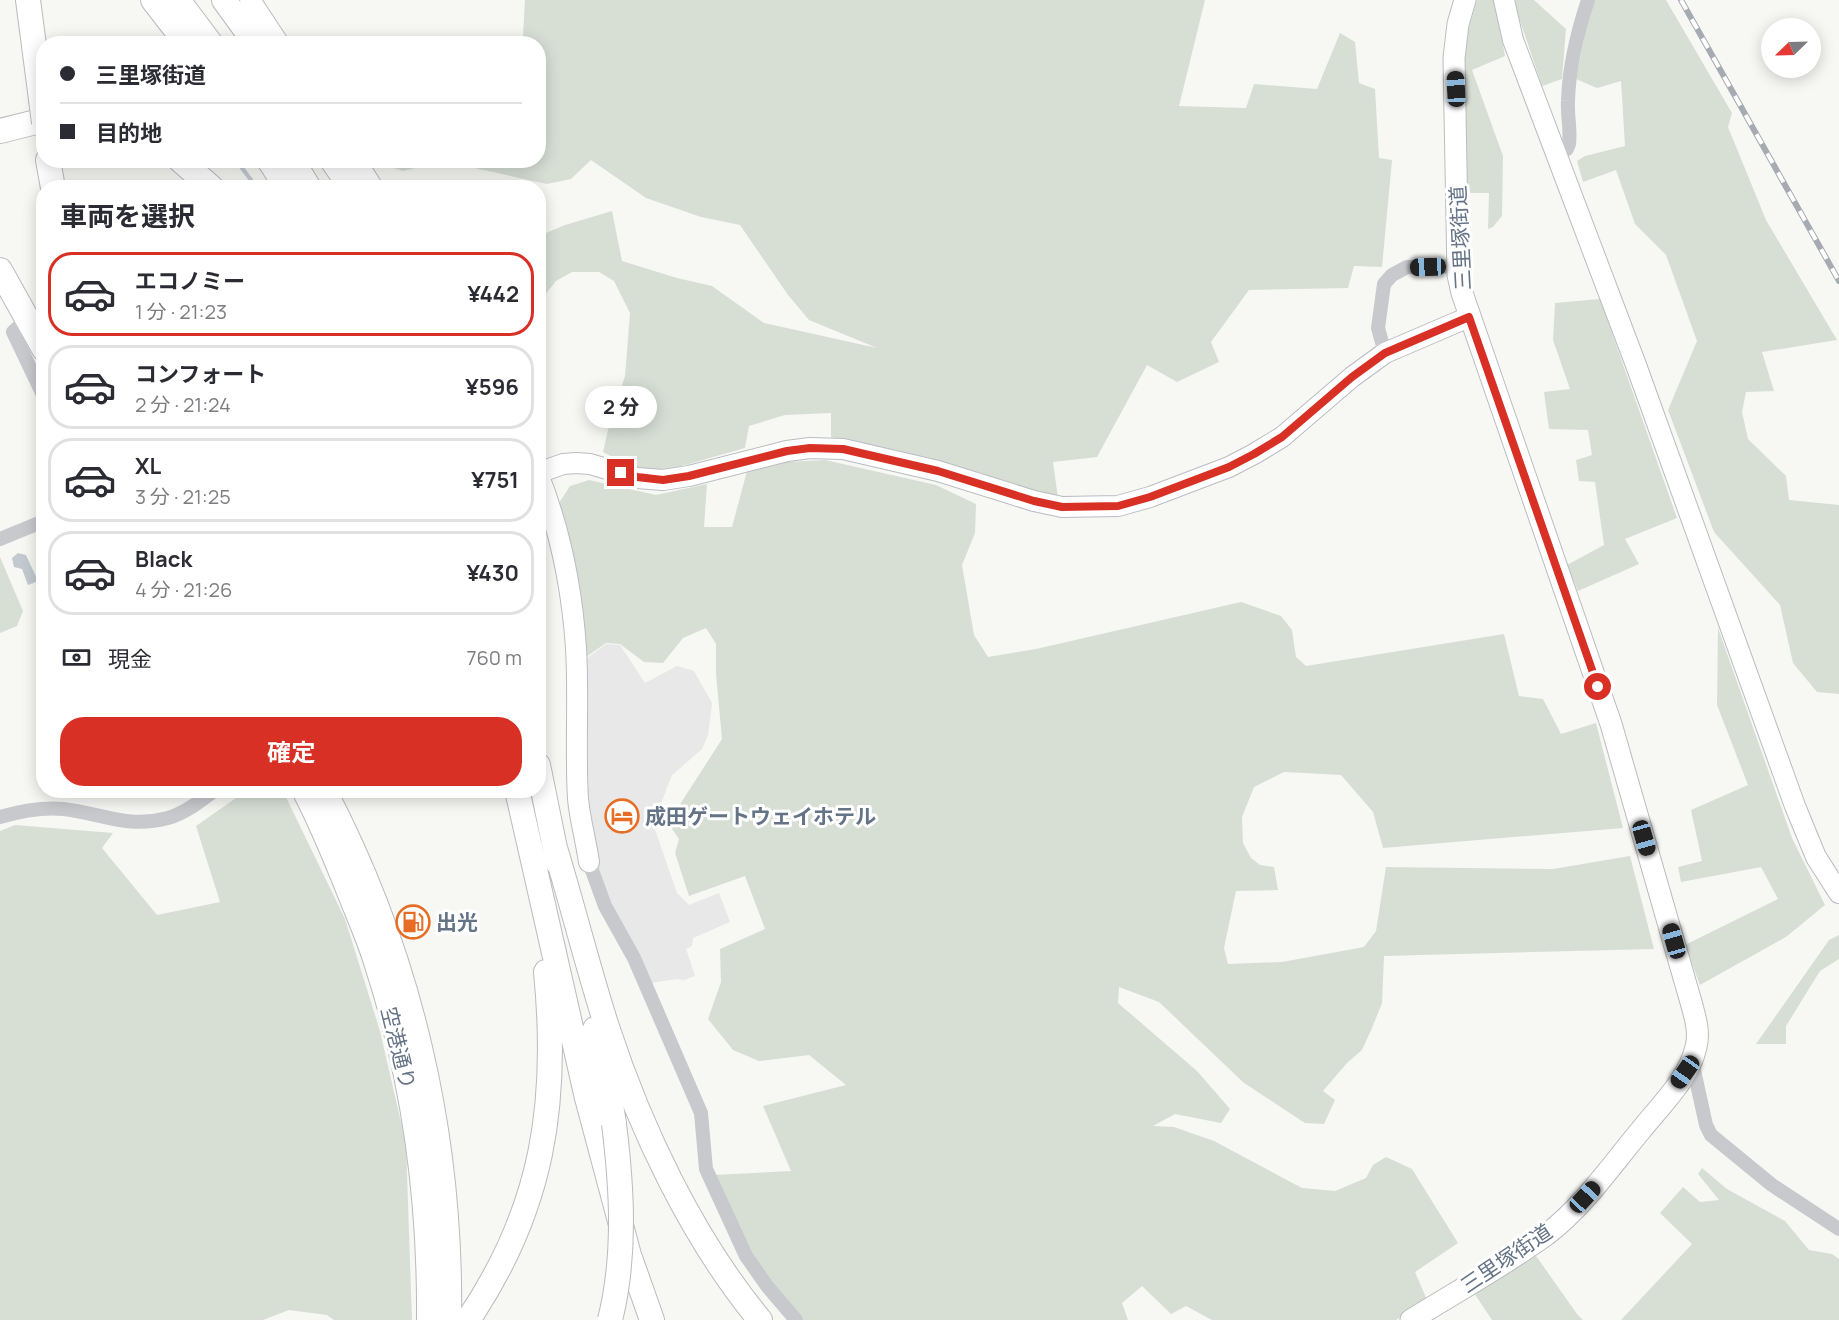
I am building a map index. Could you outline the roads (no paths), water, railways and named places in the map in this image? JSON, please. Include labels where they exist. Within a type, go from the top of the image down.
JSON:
[{"type":"highway","points":[[28,0],[36,65]]},
{"type":"highway","points":[[153,0],[181,36]]},
{"type":"highway","points":[[178,0],[205,36]]},
{"type":"highway","points":[[224,0],[250,36]]},
{"type":"highway","points":[[0,131],[36,116]]},
{"type":"highway","points":[[0,147],[36,139]]},
{"type":"highway","points":[[189,168],[203,180]]},
{"type":"highway","points":[[0,270],[36,336]]},
{"type":"highway","name":"空港通り","points":[[308,798],[320,821],[376,961],[404,1065],[425,1191],[429,1320]]},
{"type":"highway","name":"空港通り","points":[[328,798],[374,898],[414,1019],[424,1060],[444,1182],[449,1320]]},
{"type":"highway","points":[[518,798],[590,1109],[629,1255],[652,1320]]},
{"type":"highway","points":[[545,798],[614,1124],[621,1195],[617,1278],[610,1320]]},
{"type":"highway","points":[[555,848],[608,1027],[643,1119],[680,1197],[706,1244],[760,1320]]},
{"type":"highway","points":[[468,1320],[486,1291],[519,1227],[536,1173],[545,1131],[550,1027],[535,874]]},
{"type":"main road","name":"三里塚街道","points":[[1411,1320],[1509,1260],[1546,1234],[1569,1214],[1600,1181],[1673,1090],[1692,1059],[1696,1046],[1696,1021],[1611,724],[1462,293],[1458,266],[1454,58],[1458,24],[1465,0]]},
{"type":"street","points":[[250,0],[274,36]]},
{"type":"street","points":[[1504,0],[1513,40],[1636,365],[1795,806],[1816,857],[1839,893]]},
{"type":"street","points":[[1556,156],[1567,149],[1569,144],[1568,101],[1573,61],[1579,28],[1588,0]]},
{"type":"street","points":[[1385,353],[1378,328],[1384,284],[1392,274],[1407,267],[1458,266]]},
{"type":"street","points":[[546,471],[563,464],[590,464],[637,477],[663,480],[689,476],[787,451],[810,448],[843,449],[938,471],[1034,501],[1062,507],[1118,506],[1150,497],[1229,467],[1254,454],[1282,437],[1352,377],[1385,353],[1469,317]]},
{"type":"street","points":[[26,320],[13,332],[36,380]]},
{"type":"street","points":[[546,494],[563,556],[571,604],[576,649],[578,801],[590,862],[605,906],[634,958],[701,1113],[706,1169],[746,1256],[767,1286],[796,1320]]},
{"type":"street","points":[[0,540],[36,524]]},
{"type":"street","points":[[0,817],[34,808],[63,809],[114,821],[154,821],[169,818],[184,811],[203,798]]},
{"type":"street","points":[[1692,1059],[1706,1125],[1712,1134],[1772,1185],[1839,1229]]},
{"type":"waterway","points":[[242,168],[251,180]]},
{"type":"railway","points":[[1681,0],[1839,281]]},
{"type":"place","name":"成田ゲートウェイホテル","points":[[622,816]]},
{"type":"place","name":"出光","points":[[413,922]]}]
